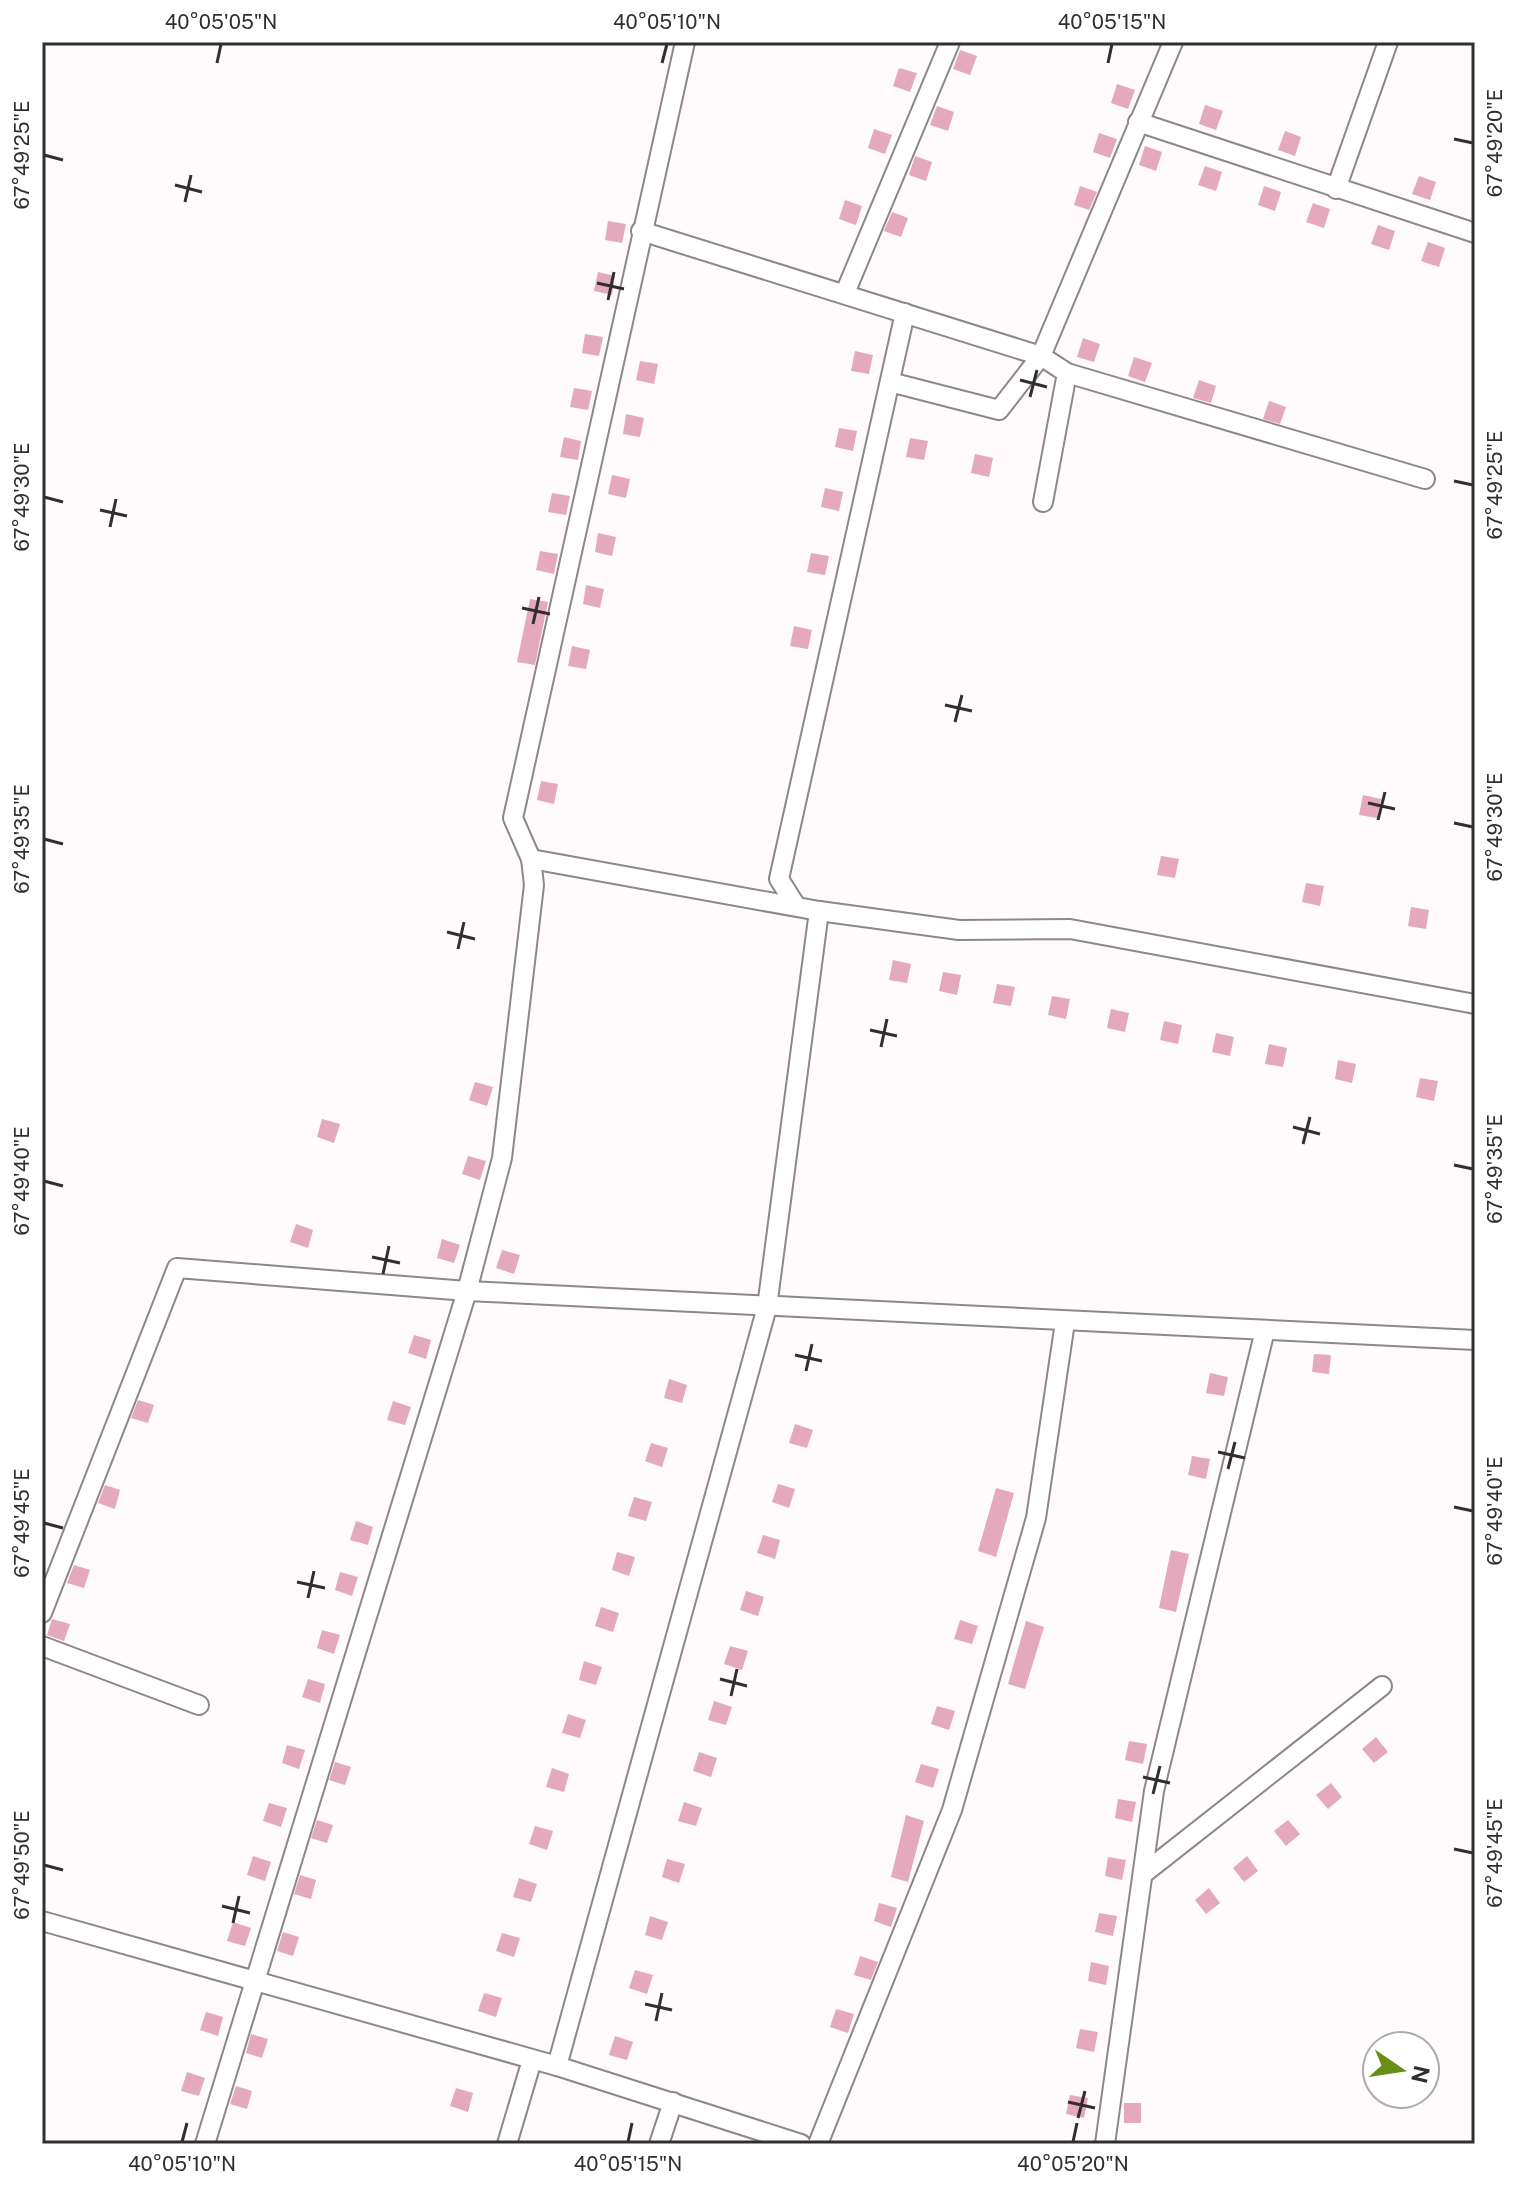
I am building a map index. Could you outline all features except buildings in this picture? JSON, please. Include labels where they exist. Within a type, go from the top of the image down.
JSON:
[{"type":"street","points":[[205,2144],[467,1291],[502,1158],[534,885],[531,859],[513,818],[685,42]]},
{"type":"street","points":[[845,293],[950,42]]},
{"type":"street","points":[[890,382],[999,410],[1041,356],[1173,42]]},
{"type":"street","points":[[1336,189],[1388,42]]},
{"type":"street","points":[[1138,122],[1475,233]]},
{"type":"street","points":[[641,231],[1041,356],[1067,373],[1425,479]]},
{"type":"street","points":[[796,906],[779,879],[905,313]]},
{"type":"street","points":[[1043,502],[1067,373]]},
{"type":"street","points":[[531,859],[819,911],[959,930],[1070,929],[1475,1004]]},
{"type":"street","points":[[557,2066],[767,1307],[819,911]]},
{"type":"street","points":[[42,1613],[177,1268],[467,1291],[1475,1340]]},
{"type":"street","points":[[818,2144],[952,1810],[1036,1518],[1065,1322]]},
{"type":"street","points":[[1105,2144],[1154,1791],[1265,1330]]},
{"type":"street","points":[[42,1646],[199,1705]]},
{"type":"street","points":[[1143,1874],[1382,1686]]},
{"type":"street","points":[[42,1921],[557,2066],[801,2144]]},
{"type":"street","points":[[507,2144],[532,2060]]},
{"type":"street","points":[[659,2144],[673,2102]]}]
